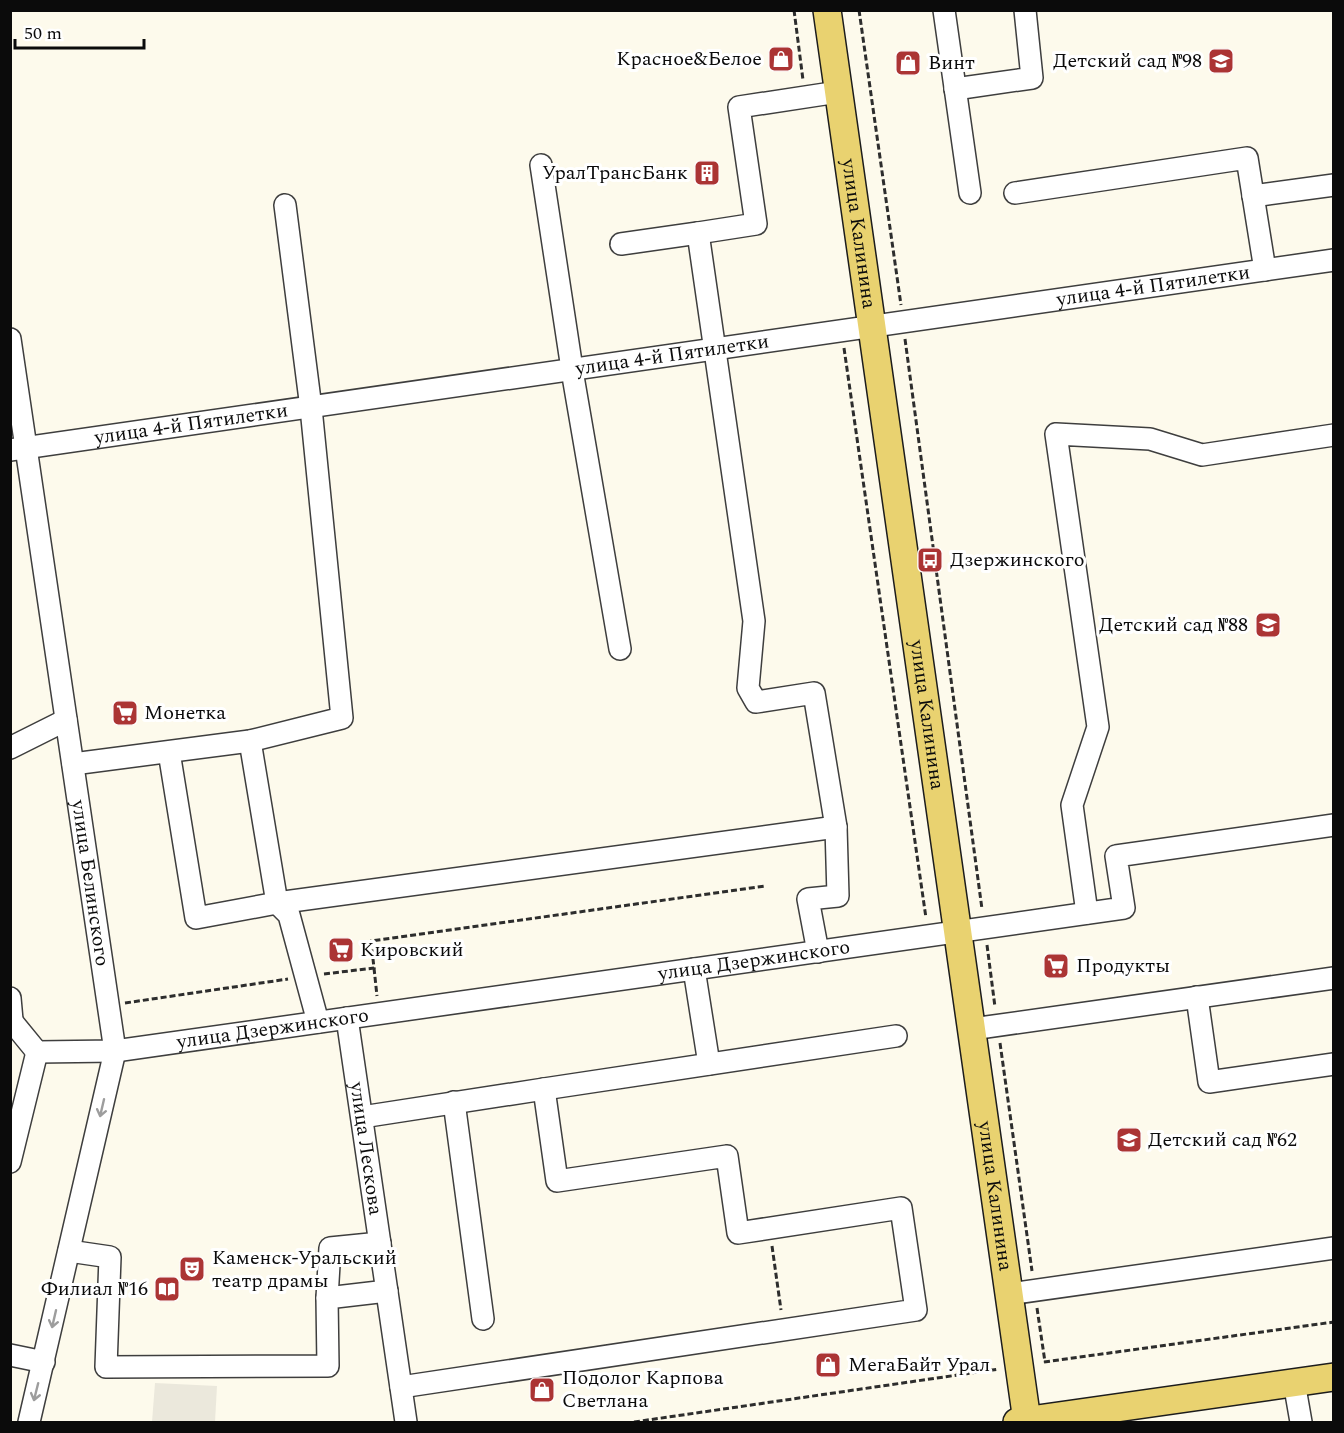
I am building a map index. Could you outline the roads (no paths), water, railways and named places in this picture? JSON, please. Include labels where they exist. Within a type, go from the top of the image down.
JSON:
[{"type":"main road","name":"улица Калинина","points":[[827,10],[870,327],[972,1029],[1022,1292],[1032,1364],[1022,1422]]},
{"type":"main road","points":[[1022,1422],[1081,1417],[1334,1377]]},
{"type":"street","points":[[944,10],[970,193]]},
{"type":"street","points":[[955,90],[1032,78],[1025,10]]},
{"type":"street","points":[[621,244],[756,224],[739,107],[838,92]]},
{"type":"street","points":[[1015,193],[1247,158],[1265,270]]},
{"type":"street","points":[[541,165],[574,382],[620,649]]},
{"type":"street","points":[[1253,196],[1334,184]]},
{"type":"street","points":[[73,764],[249,741],[342,718],[311,408],[285,205]]},
{"type":"street","points":[[698,232],[754,621],[748,688],[756,702],[814,693],[836,827],[837,896],[808,899],[818,951]]},
{"type":"street","name":"улица 4-й Пятилетки","points":[[18,449],[1334,260]]},
{"type":"street","name":"улица Белинского","points":[[10,339],[18,449],[66,720],[115,1051],[29,1422]]},
{"type":"street","points":[[1087,913],[1072,805],[1098,727],[1056,434],[1150,439],[1202,455],[1334,435]]},
{"type":"street","points":[[10,748],[66,720]]},
{"type":"street","points":[[249,741],[277,903],[289,915],[318,1023]]},
{"type":"street","points":[[169,752],[196,918],[277,903],[836,827]]},
{"type":"street","name":"улица Дзержинского","points":[[37,1052],[115,1051],[1124,908],[1116,856],[1334,825]]},
{"type":"street","points":[[694,969],[709,1064]]},
{"type":"street","points":[[972,1029],[1334,978]]},
{"type":"street","points":[[1197,997],[1209,1082],[1334,1064]]},
{"type":"street","points":[[10,998],[11,1019],[37,1052],[10,1162]]},
{"type":"street","name":"улица Лескова","points":[[347,1018],[406,1422]]},
{"type":"street","points":[[362,1117],[896,1036]]},
{"type":"street","points":[[401,1386],[916,1310],[902,1208],[738,1233],[727,1156],[558,1181],[544,1089]]},
{"type":"street","points":[[454,1102],[483,1319]]},
{"type":"street","points":[[69,1251],[110,1257],[106,1367],[328,1366],[327,1298],[330,1248],[380,1243]]},
{"type":"street","points":[[1022,1292],[1334,1248]]},
{"type":"street","points":[[327,1298],[387,1291]]},
{"type":"street","points":[[10,1355],[44,1362]]},
{"type":"street","points":[[1294,1382],[1301,1422]]},
{"type":"place","name":"Красное&Белое","points":[[781,59]]},
{"type":"place","name":"Детский сад №98","points":[[1221,61]]},
{"type":"place","name":"Винт","points":[[908,63]]},
{"type":"place","name":"УралТрансБанк","points":[[707,173]]},
{"type":"place","name":"Дзержинского","points":[[930,560]]},
{"type":"place","name":"Детский сад №88","points":[[1268,625]]},
{"type":"place","name":"Монетка","points":[[125,713]]},
{"type":"place","name":"Кировский","points":[[341,950]]},
{"type":"place","name":"Продукты","points":[[1056,966]]},
{"type":"place","name":"Детский сад №62","points":[[1129,1140]]},
{"type":"place","name":"Каменск-Уральский театр драмы","points":[[192,1269]]},
{"type":"place","name":"Филиал №16","points":[[167,1289]]},
{"type":"place","name":"МегаБайт Урал","points":[[828,1365]]},
{"type":"place","name":"Подолог Карпова Светлана","points":[[542,1390]]}]
